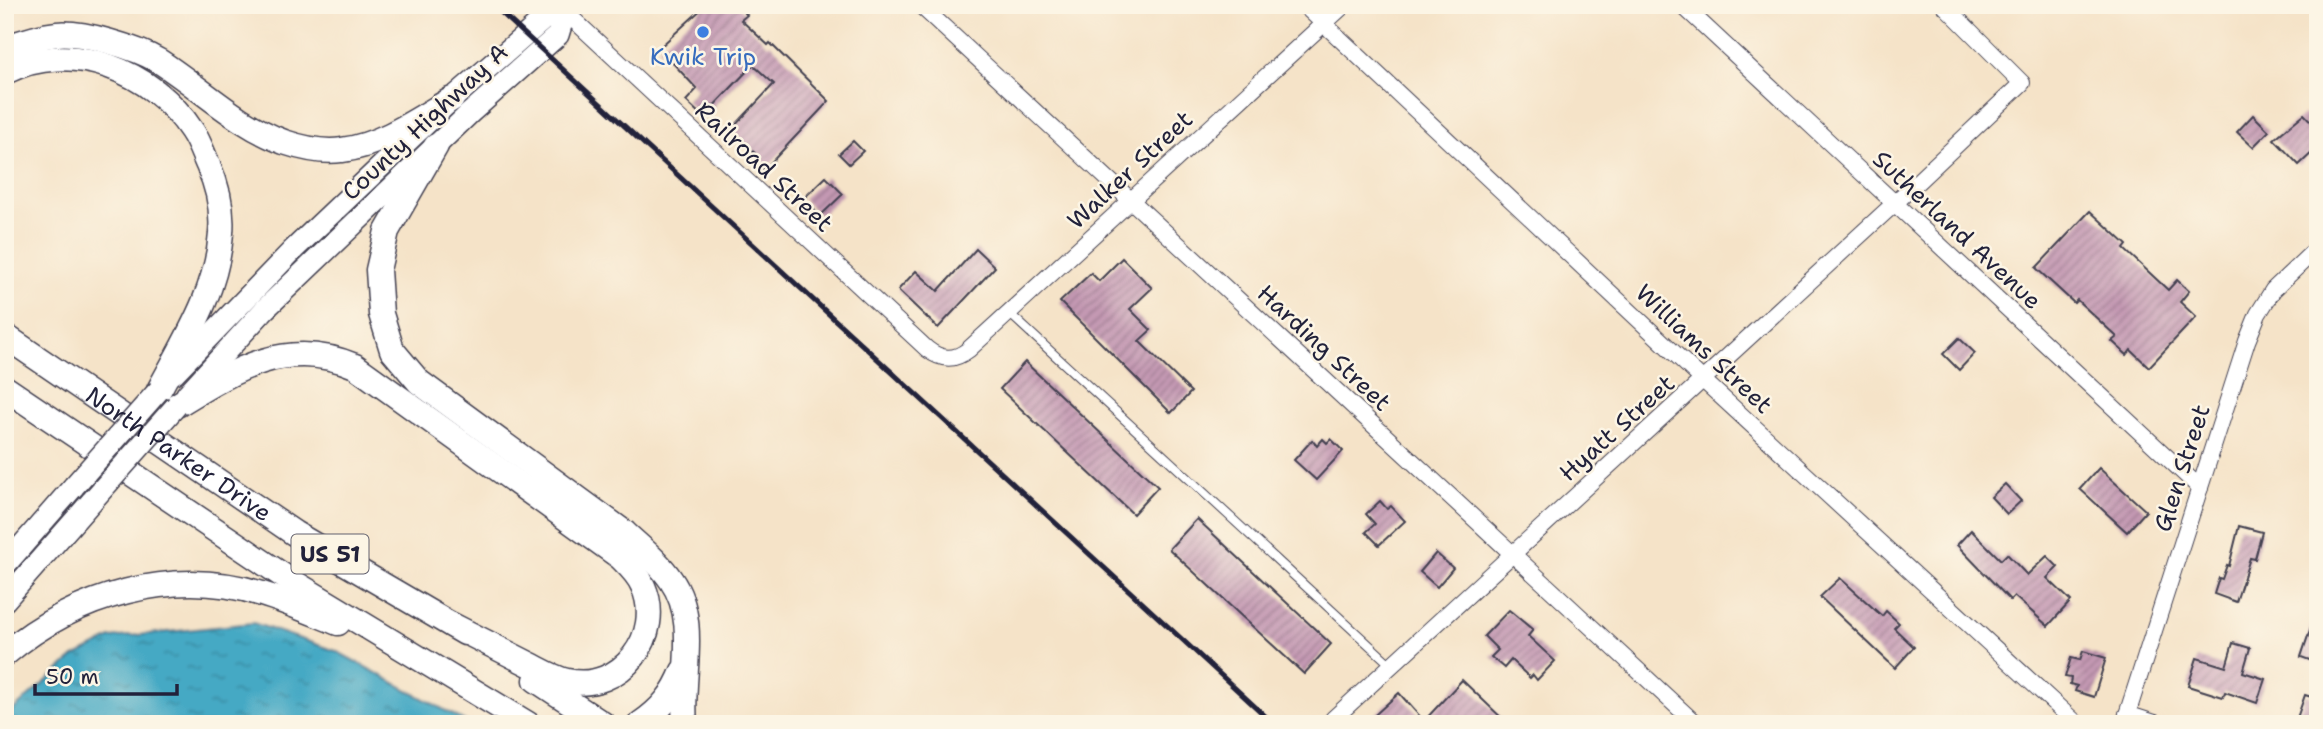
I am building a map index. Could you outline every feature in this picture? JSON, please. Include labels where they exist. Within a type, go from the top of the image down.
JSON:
[{"type":"main road","name":"County Highway A","points":[[5,600],[92,501],[168,398],[303,240],[452,99],[544,19],[565,8]]},
{"type":"main road","name":"County Highway A","points":[[5,565],[74,486],[558,35],[565,8]]},
{"type":"main road","points":[[5,48],[59,33],[124,45],[157,60],[245,123],[268,136],[314,150],[340,150],[369,144],[452,99]]},
{"type":"main road","points":[[5,72],[37,61],[62,58],[111,65],[157,92],[193,132],[213,177],[222,229],[214,279],[168,398]]},
{"type":"main road","points":[[436,146],[387,231],[378,270],[381,314],[392,350],[419,382],[625,533],[672,581],[683,604],[687,638],[685,724]]},
{"type":"main road","points":[[5,324],[64,374]]},
{"type":"main road","name":"North Parker Drive","points":[[5,336],[294,533],[452,625],[603,724]]},
{"type":"main road","points":[[168,398],[247,366],[290,355],[323,356],[355,366],[370,374],[620,557],[635,572],[643,586],[649,615],[643,642],[624,668],[611,676],[579,683],[556,678],[452,625]]},
{"type":"main road","name":"North Parker Drive","points":[[5,388],[285,577],[528,722]]},
{"type":"main road","points":[[5,654],[48,622],[75,609],[150,585],[184,582],[261,593],[399,646]]},
{"type":"main road","points":[[640,724],[652,716],[676,689],[686,664]]},
{"type":"street","name":"Harding Street","points":[[920,5],[1696,724]]},
{"type":"street","name":"Williams Street","points":[[1304,5],[1703,380],[2077,724]]},
{"type":"street","name":"Walker Street","points":[[942,358],[962,356],[1344,5]]},
{"type":"street","name":"Sutherland Avenue","points":[[1682,5],[2200,488]]},
{"type":"street","name":"Hyatt Street","points":[[1333,719],[2022,83],[1944,5]]},
{"type":"street","name":"Railroad Street","points":[[565,8],[927,349],[942,358]]},
{"type":"street","name":"Glen Street","points":[[2125,719],[2246,341],[2273,290],[2318,247]]},
{"type":"street","points":[[2125,719],[2158,724]]},
{"type":"lane","points":[[1009,313],[1391,665]]},
{"type":"water","points":[[253,623],[336,651],[470,724],[5,724],[5,717],[74,657],[111,638]]},
{"type":"building","points":[[706,5],[737,5],[747,15],[741,20],[768,45],[770,43],[829,101],[764,170],[751,158],[755,153],[730,131],[774,84],[753,65],[703,117],[686,101],[697,89],[659,48]]},
{"type":"building","points":[[2304,114],[2318,129],[2318,147],[2299,165],[2274,139]]},
{"type":"building","points":[[2253,115],[2269,131],[2253,147],[2237,132]]},
{"type":"building","points":[[853,141],[863,151],[849,164],[839,154]]},
{"type":"building","points":[[826,177],[843,194],[820,216],[803,199]]},
{"type":"building","points":[[2090,211],[2127,245],[2124,249],[2168,290],[2177,280],[2189,291],[2180,302],[2196,317],[2149,367],[2131,350],[2127,355],[2112,341],[2117,337],[2077,300],[2074,303],[2036,268]]},
{"type":"building","points":[[976,249],[995,267],[938,328],[898,290],[916,271],[938,291]]},
{"type":"building","points":[[1122,258],[1152,288],[1130,309],[1151,330],[1139,341],[1191,392],[1171,413],[1060,302],[1091,273],[1099,281]]},
{"type":"building","points":[[1959,338],[1975,353],[1959,370],[1943,354]]},
{"type":"building","points":[[1025,362],[1158,487],[1133,514],[1000,389]]},
{"type":"building","points":[[1323,439],[1327,443],[1331,439],[1343,451],[1316,480],[1294,460],[1312,440],[1317,446]]},
{"type":"building","points":[[2099,468],[2146,511],[2127,532],[2080,489]]},
{"type":"building","points":[[2005,484],[2021,501],[2007,514],[1991,497]]},
{"type":"building","points":[[1380,501],[1387,509],[1391,506],[1405,521],[1379,545],[1366,532],[1375,524],[1366,514]]},
{"type":"building","points":[[1197,519],[1331,644],[1304,674],[1169,549]]},
{"type":"building","points":[[2239,526],[2262,532],[2255,559],[2250,558],[2236,602],[2214,594],[2219,578],[2222,579],[2227,565],[2229,566]]},
{"type":"building","points":[[1971,530],[2001,560],[2007,554],[2027,575],[2047,556],[2058,567],[2047,578],[2071,601],[2048,626],[2014,596],[2010,600],[1957,545]]},
{"type":"building","points":[[1436,553],[1453,568],[1437,587],[1420,572]]},
{"type":"building","points":[[1840,578],[1882,616],[1886,611],[1899,623],[1894,628],[1914,647],[1895,668],[1820,597]]},
{"type":"building","points":[[1509,610],[1533,630],[1528,636],[1555,661],[1537,680],[1533,675],[1530,678],[1511,660],[1504,668],[1491,657],[1498,650],[1484,636]]},
{"type":"building","points":[[2315,615],[2318,615],[2318,663],[2301,657]]},
{"type":"building","points":[[2233,643],[2250,648],[2243,672],[2265,679],[2257,703],[2225,692],[2223,697],[2188,686],[2197,658],[2226,667]]},
{"type":"building","points":[[2083,651],[2106,658],[2094,697],[2075,691],[2077,686],[2070,684],[2071,678],[2065,677],[2071,658],[2080,660]]},
{"type":"building","points":[[1462,680],[1508,724],[1365,724],[1399,693],[1424,721]]},
{"type":"building","points":[[2305,695],[2318,699],[2318,724],[2297,718]]},
{"type":"railway","points":[[493,5],[1274,724]]},
{"type":"place","name":"Kwik Trip","points":[[703,32]]}]
